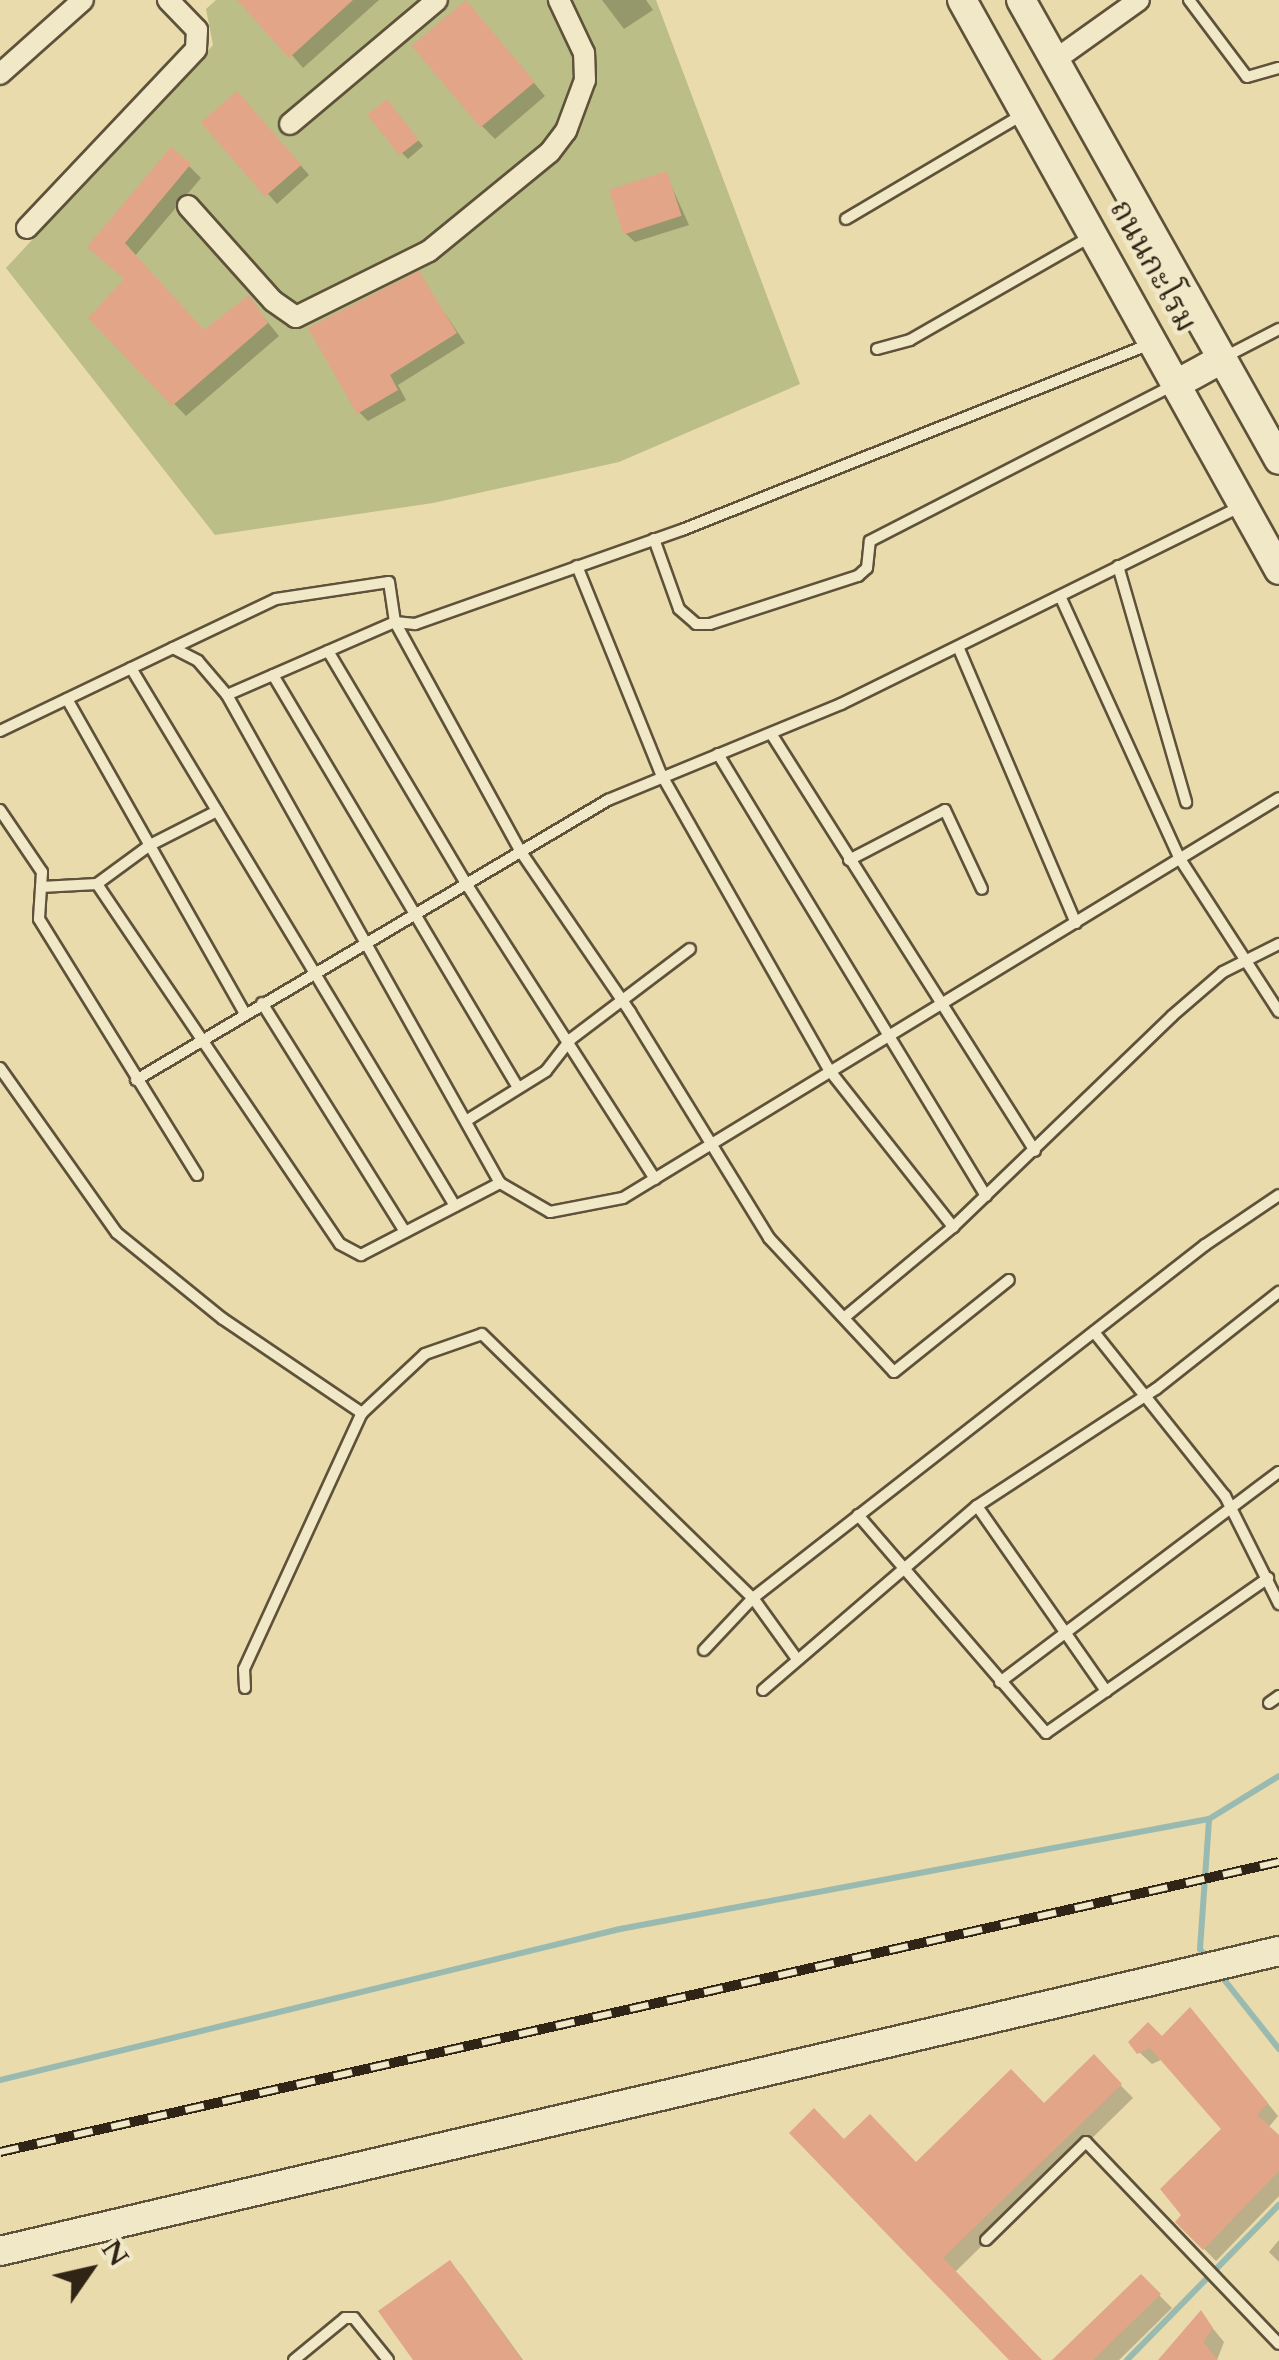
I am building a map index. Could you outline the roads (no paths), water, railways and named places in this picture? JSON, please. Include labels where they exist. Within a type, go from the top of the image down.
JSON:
[{"type":"main road","name":"ถนนกะโรม","points":[[962,0],[1156,342],[1279,570]]},
{"type":"main road","name":"ถนนกะโรม","points":[[1021,0],[1279,460]]},
{"type":"main road","points":[[1178,382],[1222,358]]},
{"type":"main road","points":[[0,2251],[1277,1952]]},
{"type":"street","points":[[0,74],[83,0]]},
{"type":"street","points":[[26,228],[196,48],[197,30],[168,0]]},
{"type":"street","points":[[290,124],[437,0]]},
{"type":"street","points":[[188,206],[273,301],[296,317],[429,251],[550,152],[566,130],[584,80],[584,52],[559,0]]},
{"type":"street","points":[[1055,60],[1138,0]]},
{"type":"lane","points":[[1189,0],[1247,77],[1265,77],[1279,68]]},
{"type":"lane","points":[[846,219],[1027,112]]},
{"type":"lane","points":[[876,349],[910,340],[1095,234]]},
{"type":"lane","points":[[1222,358],[1279,329]]},
{"type":"lane","points":[[227,695],[395,622],[415,624],[654,538],[1156,342]]},
{"type":"lane","points":[[654,538],[679,609],[696,624],[710,624],[858,576],[867,568],[870,540],[1178,382]]},
{"type":"lane","points":[[136,1080],[313,971],[661,774],[772,736],[958,649],[1244,506]]},
{"type":"lane","points":[[577,566],[661,774],[830,1071],[953,1228]]},
{"type":"lane","points":[[1118,566],[1186,802]]},
{"type":"lane","points":[[0,730],[276,599],[389,582],[395,622],[521,852],[622,1000],[769,1238],[894,1372],[1009,1280]]},
{"type":"lane","points":[[1060,596],[1180,859],[1279,1012]]},
{"type":"lane","points":[[173,648],[198,660],[227,695],[362,943],[469,1118],[500,1183],[550,1212],[624,1198],[1279,798]]},
{"type":"lane","points":[[958,649],[1076,924]]},
{"type":"lane","points":[[328,651],[566,1045],[655,1179]]},
{"type":"lane","points":[[131,668],[455,1206]]},
{"type":"lane","points":[[273,675],[518,1088]]},
{"type":"lane","points":[[67,699],[245,1013]]},
{"type":"lane","points":[[772,736],[1035,1151]]},
{"type":"lane","points":[[718,754],[986,1196]]},
{"type":"lane","points":[[0,810],[42,872],[39,919],[197,1175]]},
{"type":"lane","points":[[849,860],[945,810],[982,890]]},
{"type":"lane","points":[[41,887],[97,884],[150,846],[216,811]]},
{"type":"lane","points":[[97,884],[340,1244],[361,1255],[500,1183]]},
{"type":"lane","points":[[845,1317],[953,1228],[1172,1016],[1245,960],[1279,944]]},
{"type":"lane","points":[[469,1118],[546,1071],[566,1045],[690,950]]},
{"type":"lane","points":[[262,1002],[405,1232]]},
{"type":"lane","points":[[0,1068],[117,1234],[224,1319],[362,1413]]},
{"type":"lane","points":[[704,1650],[753,1598],[1094,1332],[1279,1195]]},
{"type":"lane","points":[[763,1690],[899,1568],[977,1506],[1148,1394],[1279,1292]]},
{"type":"lane","points":[[1094,1332],[1148,1394],[1231,1508],[1279,1604]]},
{"type":"lane","points":[[245,1688],[244,1669],[362,1413],[425,1354],[482,1334],[753,1598],[797,1659]]},
{"type":"lane","points":[[1000,1682],[1279,1472]]},
{"type":"lane","points":[[977,1506],[1106,1691]]},
{"type":"lane","points":[[858,1516],[899,1568],[1046,1733],[1268,1578]]},
{"type":"lane","points":[[986,2240],[1086,2142],[1279,2344]]},
{"type":"lane","points":[[294,2360],[354,2318],[388,2360]]},
{"type":"waterway","points":[[0,2080],[620,1929],[1209,1819],[1279,1776]]},
{"type":"waterway","points":[[1207,1958],[1200,1949],[1209,1819]]},
{"type":"waterway","points":[[1218,1972],[1279,2049]]},
{"type":"waterway","points":[[1127,2360],[1279,2205]]},
{"type":"railway","points":[[0,2152],[1279,1862]]}]
